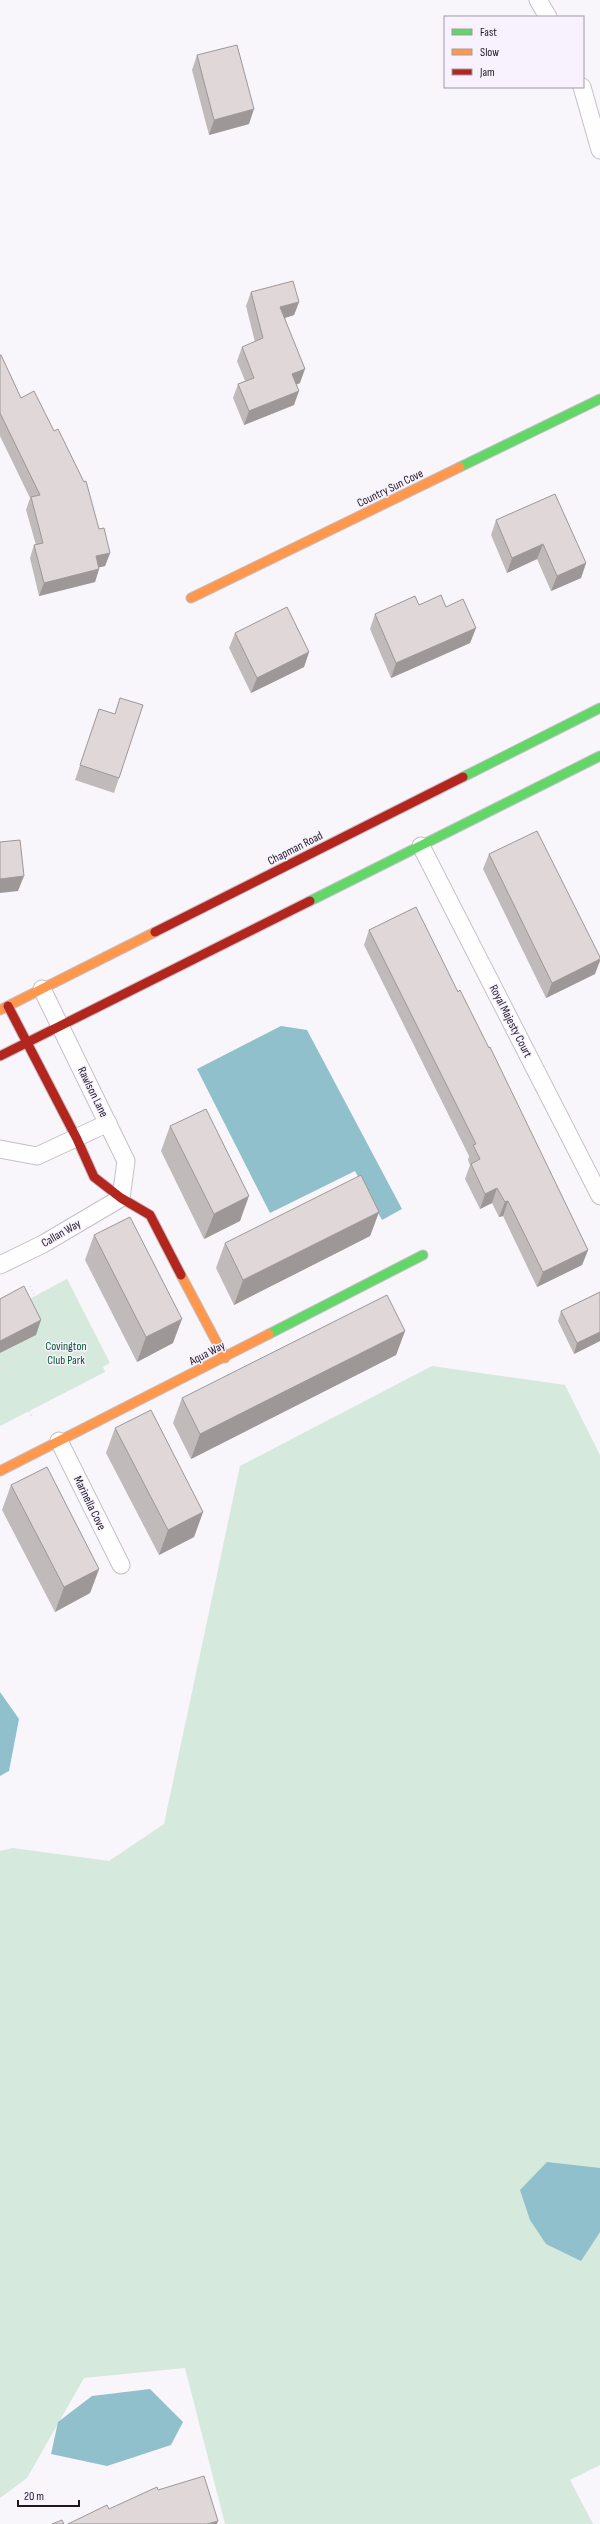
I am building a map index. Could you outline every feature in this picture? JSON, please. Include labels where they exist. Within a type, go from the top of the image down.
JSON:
[{"type":"street","points":[[538,0],[547,16]]},
{"type":"street","points":[[582,88],[600,150]]},
{"type":"street","name":"Country Sun Cove","points":[[191,598],[600,400]]},
{"type":"street","name":"Chapman Road","points":[[4,1008],[600,708]]},
{"type":"street","points":[[0,1056],[600,756]]},
{"type":"street","name":"Royal Majesty Court","points":[[421,846],[600,1196]]},
{"type":"street","name":"Rawlson Lane","points":[[42,989],[126,1161],[121,1198]]},
{"type":"street","points":[[4,1008],[27,1042],[77,1139],[94,1177],[121,1198],[150,1215],[225,1358]]},
{"type":"street","points":[[0,1149],[37,1156],[77,1139],[108,1123]]},
{"type":"street","name":"Callan Way","points":[[0,1266],[43,1244],[121,1198]]},
{"type":"street","name":"Aqua Way","points":[[0,1471],[225,1358],[423,1255]]},
{"type":"street","name":"Marinella Cove","points":[[59,1441],[121,1566]]},
{"type":"path","points":[[0,1368],[35,1350],[47,1341],[51,1328],[49,1313],[40,1306],[29,1284]]},
{"type":"path","points":[[5,1365],[32,1417]]},
{"type":"green space","name":"Covington Club Park","points":[[67,1279],[110,1363],[103,1367],[105,1372],[0,1426],[0,1353],[35,1334],[20,1304]]},
{"type":"green space","points":[[432,1366],[565,1385],[600,1455],[600,2465],[570,2480],[593,2524],[225,2524],[185,2368],[84,2378],[27,2478],[0,2498],[0,1851],[13,1848],[109,1861],[164,1824],[240,1466]]},
{"type":"water","points":[[281,1026],[307,1030],[402,1209],[382,1220],[355,1171],[270,1213],[197,1069]]},
{"type":"water","points":[[0,1692],[19,1719],[9,1771],[0,1776]]},
{"type":"water","points":[[547,2162],[600,2168],[600,2232],[581,2261],[546,2244],[530,2220],[520,2190]]},
{"type":"water","points":[[150,2389],[183,2422],[171,2445],[107,2466],[51,2454],[58,2422],[92,2396]]},
{"type":"building","points":[[237,45],[254,109],[214,120],[197,55]]},
{"type":"building","points":[[293,281],[299,302],[280,307],[305,369],[292,374],[299,391],[249,411],[238,384],[254,378],[242,347],[263,338],[251,292]]},
{"type":"building","points":[[0,355],[21,398],[34,391],[54,431],[58,429],[84,482],[86,481],[99,529],[104,528],[110,553],[96,556],[99,569],[44,583],[34,545],[43,543],[31,497],[40,495],[0,413]]},
{"type":"building","points":[[555,494],[586,563],[557,576],[543,544],[512,558],[496,520]]},
{"type":"building","points":[[441,595],[446,607],[463,599],[476,628],[396,663],[375,614],[415,596],[419,605]]},
{"type":"building","points":[[287,607],[309,652],[257,678],[235,633]]},
{"type":"building","points":[[120,698],[143,705],[119,778],[80,765],[99,709],[115,714]]},
{"type":"building","points":[[537,831],[600,957],[600,959],[552,983],[489,854]]},
{"type":"building","points":[[20,840],[24,876],[0,879],[0,842]]},
{"type":"building","points":[[416,907],[458,992],[460,990],[489,1048],[490,1047],[588,1250],[543,1272],[508,1201],[505,1202],[497,1188],[485,1194],[471,1164],[480,1159],[473,1145],[476,1144],[369,930]]},
{"type":"building","points":[[206,1109],[249,1196],[214,1214],[170,1126]]},
{"type":"building","points":[[361,1175],[379,1212],[243,1280],[225,1243]]},
{"type":"building","points":[[130,1217],[182,1319],[146,1337],[94,1235]]},
{"type":"building","points":[[24,1286],[41,1320],[0,1341],[0,1299]]},
{"type":"building","points":[[600,1292],[600,1332],[577,1343],[561,1311]]},
{"type":"building","points":[[387,1295],[405,1331],[200,1434],[182,1398]]},
{"type":"building","points":[[151,1410],[203,1512],[168,1530],[115,1428]]},
{"type":"building","points":[[47,1467],[99,1569],[64,1587],[11,1485]]},
{"type":"building","points":[[204,2476],[218,2521],[207,2524],[68,2524],[107,2505],[109,2509],[157,2487],[158,2490]]},
{"type":"building","points":[[62,2520],[64,2524],[52,2524]]},
{"type":"traffic: fast","points":[[460,467],[600,399]]},
{"type":"traffic: fast","points":[[463,777],[600,708]]},
{"type":"traffic: fast","points":[[310,901],[600,756]]},
{"type":"traffic: fast","points":[[269,1334],[423,1255]]},
{"type":"traffic: slow","points":[[191,598],[460,467]]},
{"type":"traffic: slow","points":[[0,1010],[155,932]]},
{"type":"traffic: slow","points":[[181,1275],[225,1358]]},
{"type":"traffic: slow","points":[[0,1471],[269,1334]]},
{"type":"traffic: jam","points":[[155,932],[463,777]]},
{"type":"traffic: jam","points":[[0,1056],[310,901]]},
{"type":"traffic: jam","points":[[8,1006],[77,1139],[94,1177],[121,1198],[150,1215],[181,1275]]}]
